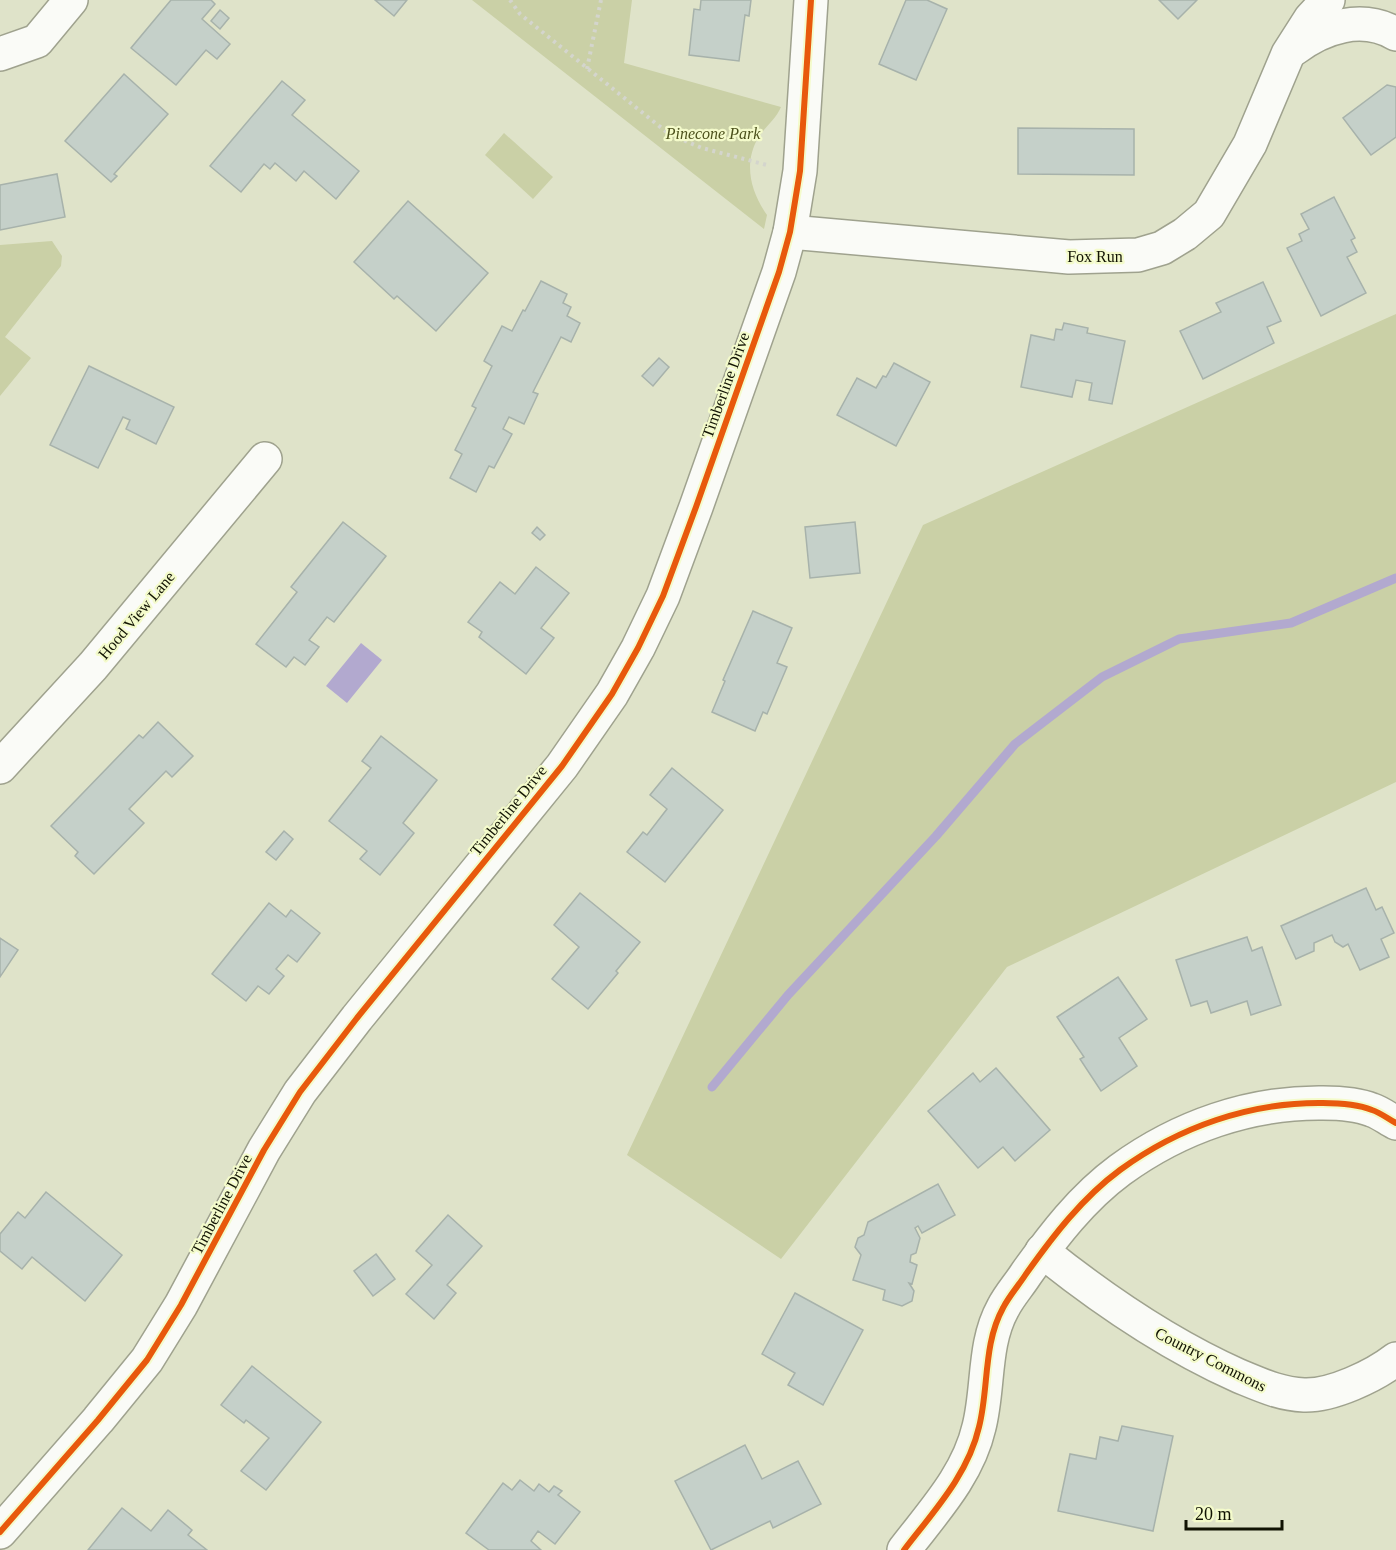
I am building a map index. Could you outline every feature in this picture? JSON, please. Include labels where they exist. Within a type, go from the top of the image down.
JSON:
[{"type":"street","points":[[0,54],[37,41],[71,0]]},
{"type":"street","name":"Timberline Drive","points":[[0,1532],[147,1360],[205,1263],[264,1150],[316,1070],[562,766],[612,694],[638,648],[663,596],[779,272],[790,232],[800,171],[811,0]]},
{"type":"street","name":"Fox Run","points":[[790,232],[1069,256],[1138,255],[1162,248],[1185,234],[1209,214],[1250,144],[1288,54],[1311,18],[1328,0]]},
{"type":"street","name":"Fox Run","points":[[1288,54],[1308,38],[1323,30],[1341,25],[1377,26],[1396,33]]},
{"type":"street","name":"Hood View Lane","points":[[0,767],[93,666],[265,459]]},
{"type":"street","points":[[904,1550],[952,1487],[970,1455],[979,1428],[986,1391],[990,1344],[1002,1308],[1042,1251],[1075,1210],[1119,1171],[1169,1139],[1218,1119],[1252,1110],[1281,1105],[1346,1103],[1373,1110],[1396,1123]]},
{"type":"street","name":"Country Commons","points":[[1042,1251],[1085,1286],[1143,1324],[1225,1369],[1278,1392],[1306,1395],[1334,1391],[1387,1366],[1396,1359]]},
{"type":"path","points":[[510,0],[520,14],[669,134],[683,141],[763,165],[800,171]]},
{"type":"path","points":[[587,69],[601,0]]},
{"type":"green space","name":"Pinecone Park","points":[[472,0],[632,0],[624,63],[781,107],[758,138],[751,158],[753,187],[767,215],[764,229]]},
{"type":"green space","points":[[504,133],[553,177],[533,199],[485,155]]},
{"type":"green space","points":[[52,241],[62,256],[61,266],[5,337],[31,358],[0,396],[0,245]]},
{"type":"green space","points":[[1396,314],[1396,782],[1007,967],[781,1259],[627,1155],[923,525]]},
{"type":"shaded area","points":[[361,643],[382,660],[347,703],[326,686]]},
{"type":"building","points":[[171,0],[211,0],[215,4],[202,19],[230,44],[217,59],[206,50],[176,85],[131,48]]},
{"type":"building","points":[[375,0],[407,0],[394,16]]},
{"type":"building","points":[[701,0],[751,0],[749,16],[745,15],[739,61],[689,55],[694,9],[700,10]]},
{"type":"building","points":[[906,0],[927,0],[947,9],[916,80],[879,64]]},
{"type":"building","points":[[1159,0],[1197,0],[1178,19]]},
{"type":"building","points":[[220,10],[229,18],[220,29],[211,21]]},
{"type":"building","points":[[124,74],[168,114],[114,174],[117,176],[111,182],[65,141]]},
{"type":"building","points":[[282,81],[305,100],[292,115],[359,171],[336,199],[304,171],[296,181],[275,163],[270,169],[264,164],[241,192],[210,166]]},
{"type":"building","points":[[1387,85],[1396,87],[1396,137],[1371,155],[1343,118]]},
{"type":"building","points":[[1018,128],[1134,129],[1134,175],[1018,174]]},
{"type":"building","points":[[57,174],[65,217],[0,230],[0,185]]},
{"type":"building","points":[[1334,197],[1355,238],[1351,240],[1357,252],[1347,257],[1366,293],[1321,316],[1287,248],[1302,241],[1299,234],[1309,229],[1301,214]]},
{"type":"building","points":[[408,201],[488,273],[436,331],[397,296],[394,299],[354,262]]},
{"type":"building","points":[[541,281],[567,294],[563,303],[571,307],[567,316],[580,323],[571,342],[561,337],[533,392],[538,394],[524,424],[509,417],[503,429],[512,434],[494,468],[489,466],[476,492],[450,478],[462,454],[455,450],[476,408],[472,406],[492,366],[484,361],[502,326],[512,331]]},
{"type":"building","points":[[1263,282],[1281,321],[1267,327],[1274,343],[1203,379],[1180,331],[1221,312],[1216,303]]},
{"type":"building","points":[[1064,323],[1088,328],[1087,333],[1125,341],[1112,404],[1089,400],[1092,383],[1076,380],[1072,397],[1021,387],[1031,335],[1054,340],[1056,329],[1062,330]]},
{"type":"building","points":[[659,358],[669,367],[653,386],[642,376]]},
{"type":"building","points":[[894,363],[930,382],[896,446],[837,415],[857,378],[876,388]]},
{"type":"building","points":[[89,366],[174,407],[156,444],[126,429],[130,420],[123,417],[98,468],[50,445]]},
{"type":"building","points":[[343,522],[386,556],[334,622],[327,617],[309,640],[319,647],[305,665],[294,657],[286,667],[256,644],[297,592],[291,587]]},
{"type":"building","points":[[855,522],[860,573],[810,578],[805,527]]},
{"type":"building","points":[[537,527],[545,535],[540,540],[532,533]]},
{"type":"building","points":[[536,567],[569,593],[541,628],[554,638],[526,674],[479,637],[482,632],[468,622],[500,582],[515,594]]},
{"type":"building","points":[[753,611],[792,628],[777,663],[787,667],[767,714],[763,712],[755,731],[712,712],[725,681],[723,680]]},
{"type":"building","points":[[158,722],[193,756],[172,777],[166,771],[129,809],[144,823],[94,874],[75,856],[78,852],[51,826],[139,735],[143,738]]},
{"type":"building","points":[[381,736],[437,780],[403,823],[414,833],[380,875],[360,859],[367,851],[329,821],[371,768],[362,761]]},
{"type":"building","points":[[672,768],[723,810],[665,882],[627,852],[643,832],[647,835],[667,809],[650,795]]},
{"type":"building","points":[[284,831],[293,839],[276,860],[266,852]]},
{"type":"building","points":[[1366,888],[1376,910],[1382,907],[1394,933],[1381,939],[1389,957],[1360,970],[1348,944],[1343,947],[1335,942],[1332,935],[1314,943],[1314,951],[1296,959],[1281,926]]},
{"type":"building","points":[[580,893],[640,942],[588,1009],[552,979],[579,947],[554,925]]},
{"type":"building","points":[[269,903],[286,917],[291,910],[320,933],[297,962],[288,955],[276,969],[284,976],[269,994],[258,986],[246,1001],[212,974]]},
{"type":"building","points":[[1247,937],[1252,951],[1262,947],[1281,1005],[1251,1015],[1247,1001],[1211,1013],[1207,1001],[1191,1006],[1176,960]]},
{"type":"building","points":[[0,938],[18,950],[0,977]]},
{"type":"building","points":[[1118,977],[1147,1019],[1119,1038],[1137,1066],[1101,1091],[1080,1059],[1084,1057],[1057,1017]]},
{"type":"building","points":[[996,1068],[1050,1130],[1015,1161],[1003,1147],[978,1168],[928,1111],[973,1073],[980,1082]]},
{"type":"building","points":[[938,1184],[955,1215],[922,1233],[918,1226],[915,1228],[920,1238],[916,1253],[911,1255],[910,1262],[917,1265],[912,1284],[909,1283],[914,1291],[912,1301],[902,1306],[883,1300],[885,1290],[853,1280],[861,1255],[855,1247],[858,1238],[864,1235],[868,1222]]},
{"type":"building","points":[[46,1192],[122,1255],[85,1301],[32,1257],[22,1269],[0,1251],[0,1234],[18,1212],[25,1218]]},
{"type":"building","points":[[448,1215],[482,1246],[447,1285],[456,1293],[434,1319],[406,1294],[432,1265],[416,1251]]},
{"type":"building","points":[[376,1254],[395,1279],[373,1296],[354,1271]]},
{"type":"building","points":[[795,1293],[863,1330],[823,1405],[788,1385],[795,1373],[762,1354]]},
{"type":"building","points":[[252,1366],[321,1422],[266,1490],[241,1471],[269,1438],[246,1420],[244,1423],[221,1405]]},
{"type":"building","points":[[1122,1426],[1173,1436],[1153,1531],[1058,1511],[1070,1454],[1096,1459],[1100,1437],[1118,1441]]},
{"type":"building","points":[[745,1445],[762,1479],[798,1461],[821,1504],[773,1528],[770,1521],[711,1550],[675,1481]]},
{"type":"building","points":[[520,1480],[534,1491],[539,1484],[549,1492],[554,1486],[562,1491],[558,1495],[580,1512],[555,1544],[538,1531],[531,1541],[541,1550],[489,1550],[466,1533],[503,1483],[512,1490]]},
{"type":"building","points":[[122,1508],[151,1531],[168,1510],[192,1530],[188,1535],[207,1550],[88,1550]]},
{"type":"waterway","points":[[712,1087],[788,995],[936,836],[1015,744],[1102,677],[1179,639],[1291,623],[1396,578]]},
{"type":"cycle path","points":[[0,1532],[147,1360],[181,1305],[264,1150],[300,1092],[357,1018],[562,766],[612,694],[638,648],[663,596],[696,507],[779,272],[790,232],[800,171],[811,0]]},
{"type":"cycle path","points":[[904,1550],[938,1507],[958,1477],[974,1445],[982,1412],[992,1336],[1005,1304],[1058,1232],[1106,1181],[1166,1141],[1242,1112],[1296,1104],[1348,1104],[1375,1111],[1396,1123]]}]
